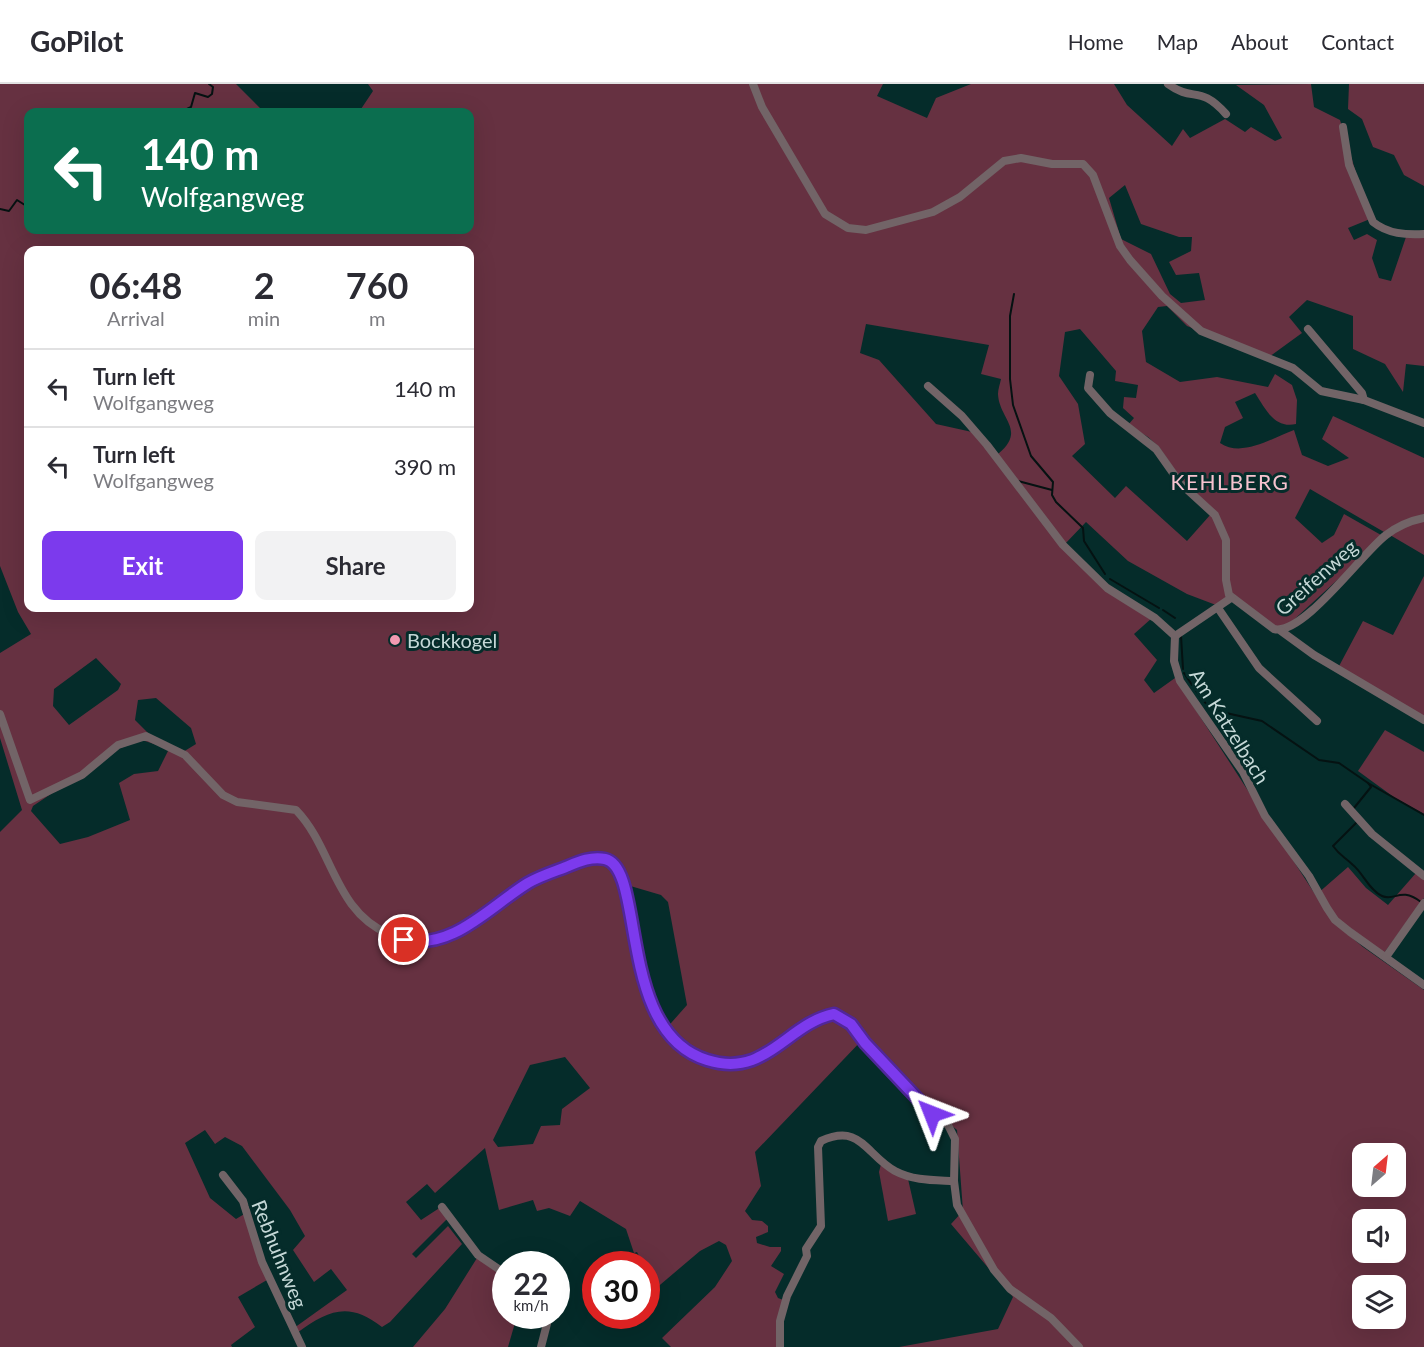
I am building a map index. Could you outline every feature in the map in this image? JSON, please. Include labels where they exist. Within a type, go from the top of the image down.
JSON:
[{"type":"street","points":[[753,84],[762,107],[821,208],[836,222],[855,230],[866,230],[933,212],[960,197],[1004,161],[1021,158],[1052,164],[1083,164],[1094,175],[1120,246],[1162,296],[1202,331],[1293,368],[1321,391],[1364,400],[1424,423]]},
{"type":"street","points":[[1168,84],[1181,91],[1204,92],[1216,100],[1226,114]]},
{"type":"street","points":[[1343,127],[1349,165],[1373,222],[1402,235],[1424,234]]},
{"type":"street","points":[[1308,328],[1362,393],[1364,400]]},
{"type":"street","points":[[928,386],[962,416],[987,445],[1063,545],[1107,588],[1155,618],[1175,636],[1231,598],[1226,580],[1226,540],[1215,515],[1180,483],[1146,439],[1110,414],[1088,388],[1090,375]]},
{"type":"street","name":"Greifenweg","points":[[1231,598],[1266,625],[1281,631],[1292,626],[1312,609],[1384,537],[1405,522],[1424,518]]},
{"type":"street","points":[[1218,608],[1259,668],[1317,721]]},
{"type":"street","points":[[1281,631],[1314,655],[1424,720]]},
{"type":"street","name":"Am Katzelbach","points":[[1175,636],[1174,664],[1180,681],[1243,772],[1265,816],[1303,867],[1335,920],[1424,985]]},
{"type":"street","points":[[0,714],[30,800],[82,775],[118,745],[147,736],[185,755],[223,795],[237,802],[296,810],[317,837],[331,871],[355,910],[368,923],[384,932],[419,944],[459,931],[529,883],[549,873],[587,859],[606,859],[613,863],[626,891],[643,984],[650,1003],[670,1036],[706,1060],[743,1062],[758,1060],[821,1017],[834,1014],[843,1017],[927,1110],[948,1125],[955,1139],[954,1181],[960,1211],[998,1275],[1010,1289],[1050,1318],[1079,1347]]},
{"type":"street","points":[[1345,804],[1372,834],[1424,876]]},
{"type":"street","points":[[1386,957],[1424,903]]},
{"type":"street","points":[[780,1347],[780,1321],[787,1296],[807,1256],[806,1249],[821,1226],[818,1147],[821,1141],[841,1134],[854,1136],[897,1172],[918,1179],[954,1181]]},
{"type":"street","name":"Rebhuhnweg","points":[[223,1176],[243,1201],[262,1262],[302,1347]]},
{"type":"street","points":[[442,1207],[478,1255],[492,1264]]},
{"type":"street","points":[[541,1347],[546,1329]]},
{"type":"shaded area","points":[[0,84],[236,84],[260,108],[24,108],[24,234],[474,234],[474,108],[362,108],[373,91],[368,84],[883,84],[877,96],[927,118],[936,98],[971,84],[1114,84],[1127,105],[1172,146],[1183,129],[1190,138],[1225,119],[1245,132],[1251,127],[1275,141],[1282,138],[1264,105],[1236,85],[1311,84],[1314,107],[1340,120],[1370,219],[1348,228],[1354,240],[1367,234],[1377,240],[1372,258],[1379,278],[1391,281],[1406,237],[1424,235],[1424,366],[1406,364],[1403,392],[1385,364],[1353,349],[1353,316],[1307,300],[1289,317],[1302,333],[1269,357],[1187,326],[1167,306],[1158,307],[1142,331],[1146,362],[1180,382],[1217,377],[1268,387],[1275,374],[1292,385],[1297,400],[1296,424],[1288,425],[1276,420],[1255,393],[1235,402],[1243,418],[1225,427],[1220,443],[1229,447],[1247,448],[1294,430],[1302,455],[1328,466],[1349,458],[1322,439],[1333,416],[1424,458],[1424,514],[1399,523],[1384,532],[1310,489],[1295,518],[1322,543],[1334,535],[1344,514],[1381,535],[1357,562],[1288,625],[1275,628],[1231,595],[1222,522],[1186,486],[1159,447],[1128,425],[1134,418],[1123,408],[1124,397],[1136,398],[1138,385],[1115,381],[1116,371],[1080,329],[1065,332],[1059,376],[1078,404],[1085,444],[1072,456],[1115,498],[1126,486],[1187,541],[1211,514],[1223,540],[1227,598],[1216,605],[1187,594],[1128,561],[1086,522],[1064,545],[1107,588],[1152,618],[1134,634],[1157,660],[1144,680],[1154,693],[1175,678],[1333,922],[1363,947],[1424,990],[1424,1347],[899,1347],[998,1329],[1013,1297],[951,1224],[963,1211],[957,1130],[931,1108],[864,1038],[755,1152],[761,1186],[745,1211],[752,1220],[762,1221],[768,1226],[768,1232],[756,1237],[757,1243],[770,1247],[781,1247],[781,1251],[771,1266],[784,1274],[775,1292],[778,1298],[786,1301],[780,1347],[671,1347],[662,1338],[715,1287],[732,1261],[726,1245],[719,1241],[700,1251],[660,1285],[660,1251],[633,1251],[626,1229],[580,1201],[570,1216],[549,1208],[537,1211],[533,1200],[499,1210],[485,1148],[435,1193],[427,1184],[406,1202],[421,1220],[441,1207],[448,1218],[412,1254],[416,1258],[448,1226],[462,1244],[390,1322],[382,1327],[359,1314],[349,1311],[339,1312],[319,1319],[297,1333],[294,1328],[347,1290],[331,1269],[314,1282],[293,1250],[305,1236],[290,1210],[242,1146],[225,1137],[215,1144],[205,1130],[185,1143],[210,1198],[236,1219],[246,1213],[267,1280],[238,1297],[255,1327],[231,1345],[232,1347],[0,1347],[0,832],[22,810],[0,738],[0,653],[31,634],[18,612],[0,566]],"holes":[[[1125,185],[1141,224],[1179,237],[1192,237],[1191,251],[1169,262],[1176,275],[1199,273],[1205,300],[1181,303],[1170,294],[1151,254],[1121,239],[1109,198]],[[866,324],[989,345],[981,374],[1001,379],[998,392],[999,403],[1011,431],[1006,446],[998,454],[981,434],[936,424],[879,360],[860,353]],[[96,658],[121,684],[118,690],[69,725],[53,706],[54,689]],[[156,698],[191,728],[196,744],[183,752],[151,736],[135,720],[138,700]],[[142,740],[169,749],[158,771],[134,774],[119,783],[130,820],[88,837],[60,844],[31,811],[33,806],[118,749]],[[612,865],[618,865],[627,885],[661,895],[668,902],[687,1005],[664,1031],[642,986],[625,897]],[[565,1057],[590,1088],[562,1109],[560,1125],[541,1126],[533,1144],[498,1147],[493,1140],[530,1065]]]},
{"type":"shaded area","points":[[1349,84],[1424,84],[1424,186],[1404,175],[1394,155],[1373,147],[1362,119],[1348,109]]},
{"type":"shaded area","points":[[1424,521],[1424,555],[1390,535],[1407,525]]},
{"type":"shaded area","points":[[1424,576],[1424,718],[1338,668],[1363,621],[1393,635]]},
{"type":"shaded area","points":[[1385,730],[1424,752],[1424,814],[1395,798],[1358,771]]},
{"type":"shaded area","points":[[1348,867],[1366,888],[1388,905],[1416,873],[1424,879],[1424,898],[1384,953],[1343,924],[1317,894]]},
{"type":"shaded area","points":[[881,1164],[908,1179],[916,1214],[888,1221],[879,1172]]},
{"type":"shaded area","points":[[477,1258],[492,1269],[492,1329],[513,1329],[508,1347],[413,1347],[445,1309]]},
{"type":"waterway","points":[[189,108],[195,93],[208,97],[212,94],[213,87],[209,84]]},
{"type":"waterway","points":[[0,209],[9,211],[17,200],[24,204]]},
{"type":"waterway","points":[[1014,294],[1010,316],[1010,379],[1013,405],[1031,456],[1053,482],[1052,495],[1056,502],[1083,528],[1084,541],[1105,574]]},
{"type":"waterway","points":[[1018,481],[1052,490]]},
{"type":"waterway","points":[[1110,579],[1159,608]]},
{"type":"waterway","points":[[1163,610],[1175,618]]},
{"type":"waterway","points":[[1181,636],[1183,669]]},
{"type":"waterway","points":[[1184,673],[1192,685]]},
{"type":"waterway","points":[[1196,691],[1207,705],[1217,711],[1262,721],[1319,760],[1339,763],[1368,783],[1371,787],[1354,808]]},
{"type":"waterway","points":[[1368,783],[1424,815]]},
{"type":"waterway","points":[[1357,822],[1333,846],[1357,868],[1377,893],[1387,897],[1408,895],[1421,902]]},
{"type":"place","name":"Bockkogel","points":[[395,640]]},
{"type":"district","name":"KEHLBERG","points":[[1230,481]]},
{"type":"route","points":[[404,940],[419,944],[431,942],[459,931],[529,883],[549,873],[587,859],[606,859],[613,863],[617,870],[630,904],[641,977],[650,1003],[670,1036],[684,1047],[706,1060],[727,1063],[758,1060],[778,1048],[807,1024],[834,1014],[843,1017],[851,1024],[865,1043],[932,1114]]}]
